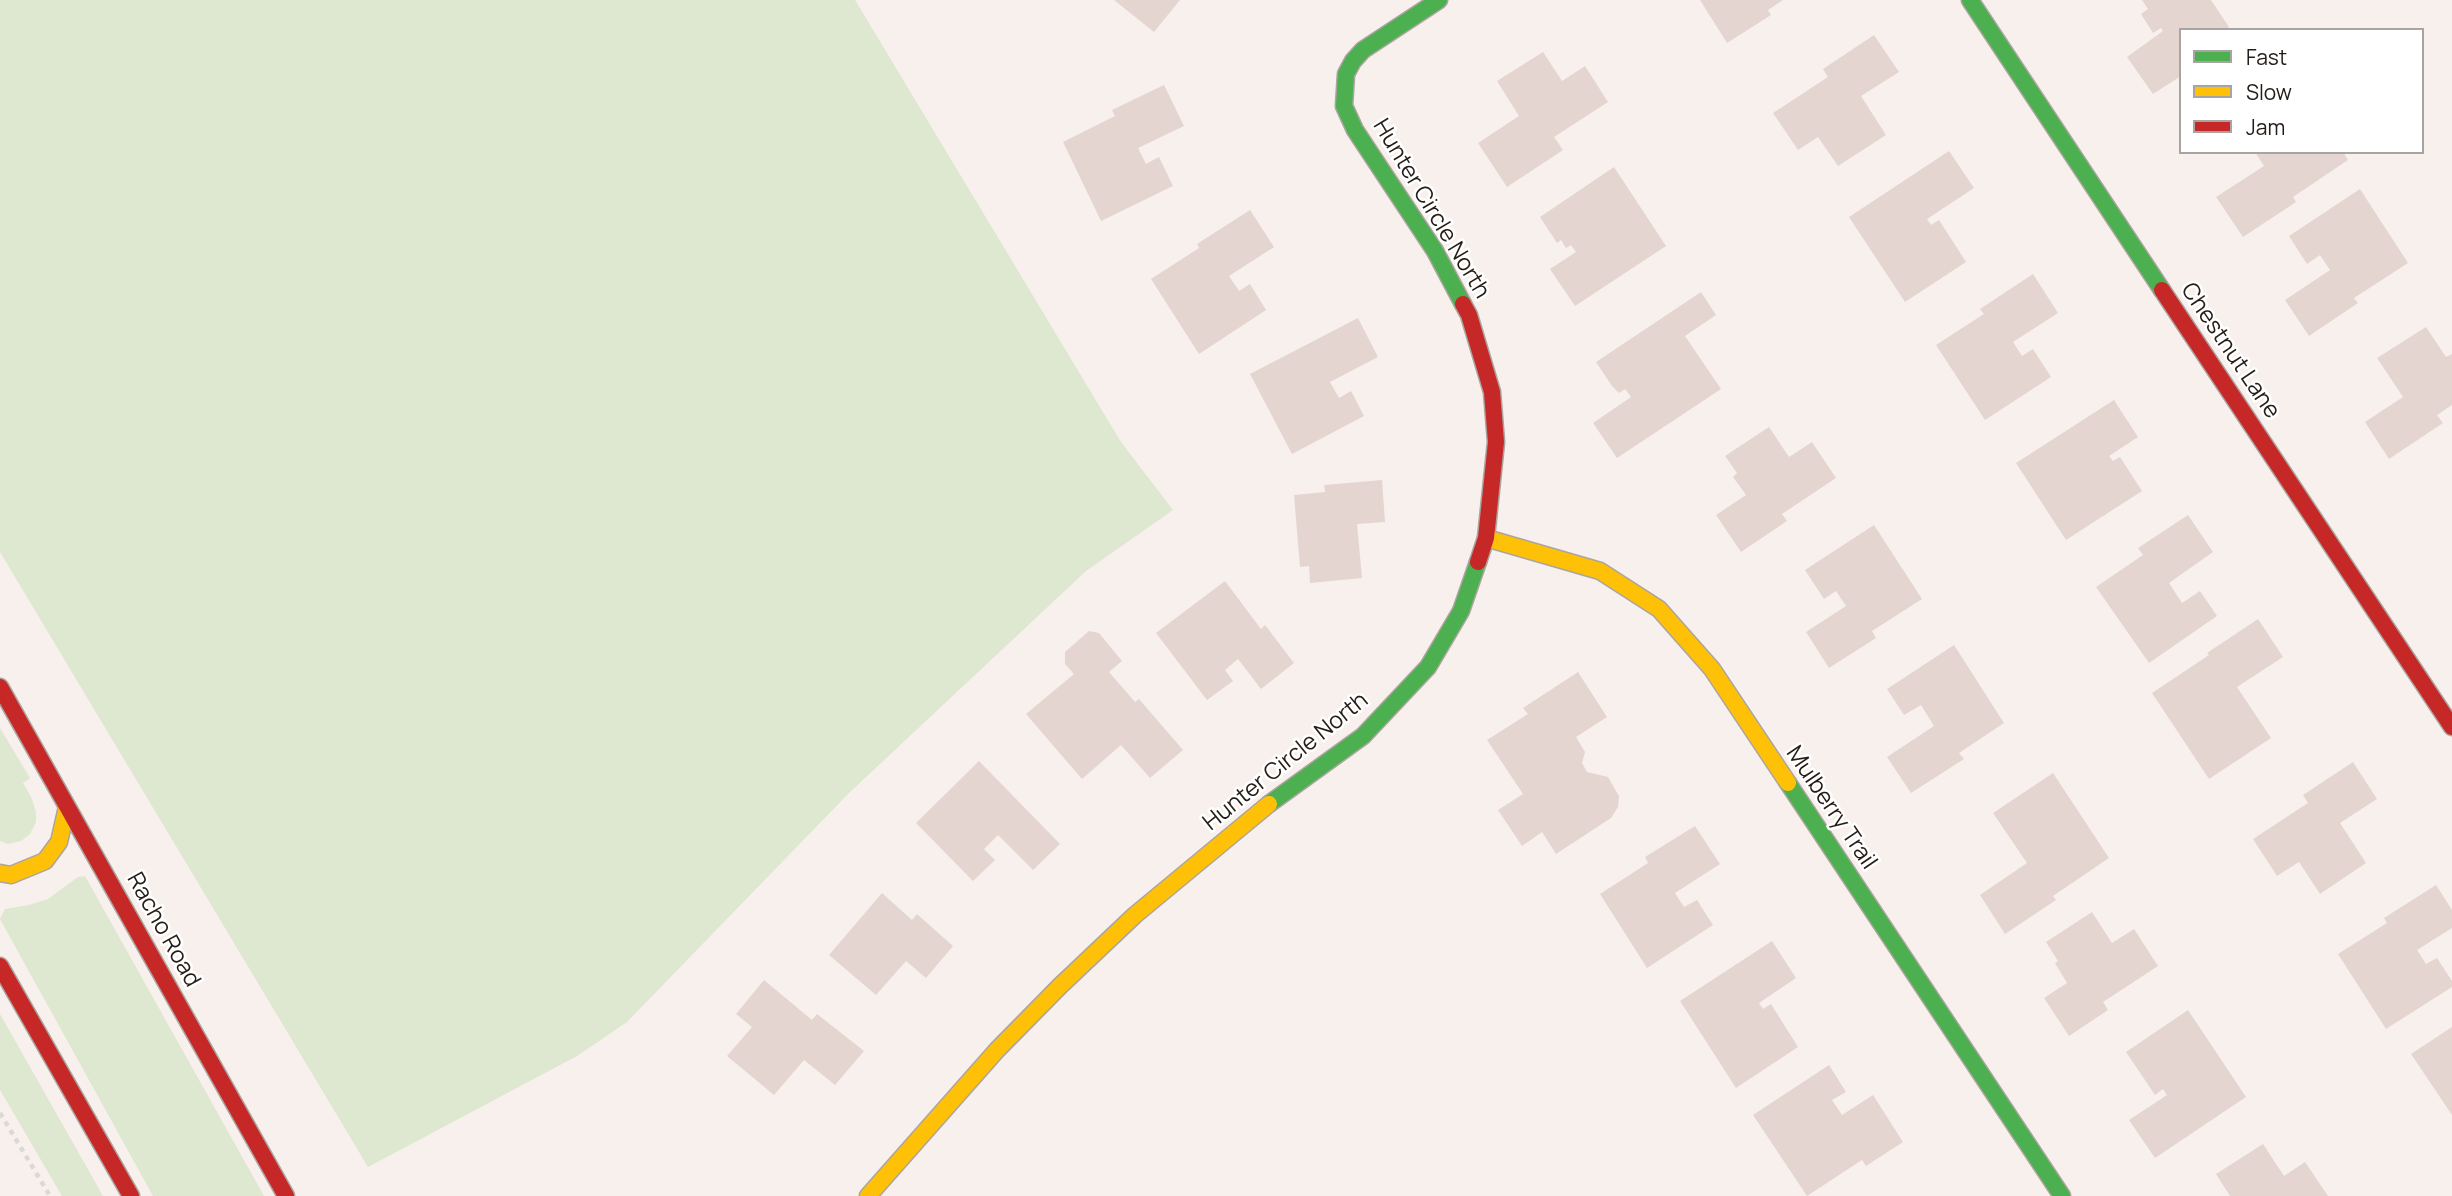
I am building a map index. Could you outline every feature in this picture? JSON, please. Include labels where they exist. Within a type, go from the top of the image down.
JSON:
[{"type":"street","name":"Hunter Circle North","points":[[868,1196],[997,1050],[1135,915],[1270,803],[1363,736],[1428,667],[1461,611],[1486,538],[1496,442],[1492,392],[1469,315],[1435,251],[1355,130],[1344,106],[1346,75],[1353,61],[1363,50],[1439,0]]},
{"type":"street","name":"Chestnut Lane","points":[[1970,0],[2452,727]]},
{"type":"street","name":"Mulberry Trail","points":[[1486,538],[1600,571],[1659,609],[1689,642],[1712,669],[2062,1196]]},
{"type":"street","name":"Racho Road","points":[[0,687],[286,1196]]},
{"type":"street","points":[[0,873],[11,875],[45,862],[59,842],[68,807]]},
{"type":"street","points":[[0,966],[131,1196]]},
{"type":"path","points":[[0,1112],[50,1196]]},
{"type":"green space","points":[[0,0],[855,0],[1121,442],[1173,510],[1086,571],[849,793],[627,1022],[577,1056],[368,1167],[0,552]]},
{"type":"green space","points":[[0,728],[30,778],[23,783],[36,812],[36,822],[30,834],[21,841],[8,844],[0,841]]},
{"type":"green space","points":[[85,876],[264,1196],[153,1196],[0,919],[5,909],[48,899],[78,877]]},
{"type":"green space","points":[[0,1014],[103,1196],[62,1196],[0,1090]]},
{"type":"building","points":[[1114,0],[1180,0],[1154,32]]},
{"type":"building","points":[[1700,0],[1783,0],[1768,10],[1771,15],[1727,43]]},
{"type":"building","points":[[2142,0],[2211,0],[2229,27],[2179,28],[2179,77],[2153,94],[2127,57],[2163,31],[2161,28],[2153,33],[2141,14],[2148,9]]},
{"type":"building","points":[[1874,35],[1899,72],[1861,96],[1886,135],[1838,166],[1818,137],[1798,150],[1773,113],[1828,77],[1823,69]]},
{"type":"building","points":[[1543,52],[1562,81],[1585,66],[1608,102],[1554,137],[1563,150],[1507,187],[1478,143],[1519,116],[1497,81]]},
{"type":"building","points":[[1164,85],[1184,126],[1138,148],[1146,164],[1159,157],[1173,186],[1101,221],[1063,142],[1115,116],[1112,110]]},
{"type":"building","points":[[1949,151],[1974,188],[1927,219],[1931,225],[1939,220],[1966,262],[1905,302],[1849,217]]},
{"type":"building","points":[[2256,154],[2344,154],[2348,160],[2293,197],[2296,202],[2243,237],[2216,197],[2264,166]]},
{"type":"building","points":[[1614,167],[1666,246],[1575,306],[1550,269],[1576,252],[1571,245],[1566,248],[1561,240],[1557,243],[1540,217]]},
{"type":"building","points":[[2360,189],[2408,263],[2354,298],[2358,303],[2309,336],[2285,300],[2330,270],[2320,255],[2307,264],[2289,236]]},
{"type":"building","points":[[1250,210],[1274,247],[1229,276],[1239,291],[1250,284],[1266,310],[1199,354],[1151,279],[1199,248],[1197,244]]},
{"type":"building","points":[[2033,274],[2058,313],[2013,342],[2022,356],[2033,349],[2051,377],[1985,420],[1936,345],[1984,314],[1980,309]]},
{"type":"building","points":[[1701,292],[1716,315],[1685,336],[1721,389],[1617,458],[1593,423],[1631,397],[1625,389],[1619,393],[1612,386],[1596,362]]},
{"type":"building","points":[[1358,318],[1378,357],[1330,382],[1339,398],[1351,391],[1364,416],[1292,454],[1250,374]]},
{"type":"building","points":[[2426,327],[2446,357],[2452,354],[2452,405],[2437,415],[2443,423],[2389,459],[2365,422],[2403,397],[2377,358]]},
{"type":"building","points":[[2114,400],[2138,437],[2109,456],[2113,461],[2120,457],[2142,491],[2066,540],[2016,463]]},
{"type":"building","points":[[1769,427],[1789,457],[1812,442],[1836,478],[1782,514],[1787,521],[1741,552],[1716,515],[1746,495],[1733,477],[1737,473],[1725,456]]},
{"type":"building","points":[[1382,480],[1385,522],[1357,524],[1362,578],[1310,583],[1309,566],[1300,567],[1294,495],[1325,492],[1324,485]]},
{"type":"building","points":[[2188,515],[2213,552],[2169,583],[2182,603],[2200,591],[2217,616],[2149,663],[2096,587],[2143,555],[2138,548]]},
{"type":"building","points":[[1874,525],[1922,599],[1872,631],[1876,638],[1829,668],[1806,632],[1846,606],[1836,591],[1824,599],[1805,570]]},
{"type":"building","points":[[1225,581],[1261,629],[1265,625],[1294,663],[1261,689],[1238,659],[1225,670],[1233,681],[1207,700],[1156,633]]},
{"type":"building","points":[[2258,619],[2283,657],[2237,687],[2271,738],[2209,779],[2152,693]]},
{"type":"building","points":[[1089,631],[1099,633],[1122,661],[1109,672],[1135,702],[1139,699],[1183,750],[1150,778],[1121,745],[1082,779],[1026,714],[1074,674],[1065,664],[1065,652]]},
{"type":"building","points":[[1954,645],[2004,723],[1959,753],[1964,759],[1911,793],[1887,757],[1934,726],[1921,705],[1904,715],[1887,689]]},
{"type":"building","points":[[1578,672],[1607,717],[1576,737],[1585,752],[1582,763],[1587,772],[1608,777],[1619,796],[1618,807],[1611,818],[1556,854],[1542,832],[1522,846],[1498,810],[1523,794],[1487,740],[1528,714],[1523,708]]},
{"type":"building","points":[[979,761],[1060,844],[1033,870],[998,835],[984,849],[995,860],[973,881],[916,823]]},
{"type":"building","points":[[2353,762],[2377,799],[2340,823],[2366,863],[2320,894],[2299,862],[2277,876],[2253,839],[2308,803],[2303,795]]},
{"type":"building","points":[[2053,773],[2109,858],[2053,896],[2056,900],[2005,934],[1980,895],[2027,863],[1993,813]]},
{"type":"building","points":[[1695,826],[1720,864],[1675,893],[1684,907],[1697,900],[1713,925],[1647,968],[1600,894],[1648,863],[1645,857]]},
{"type":"building","points":[[2436,885],[2452,910],[2452,928],[2417,950],[2426,964],[2437,958],[2452,981],[2452,987],[2386,1029],[2338,954],[2387,923],[2384,918]]},
{"type":"building","points":[[882,893],[912,920],[917,914],[953,946],[926,978],[906,961],[876,995],[829,955]]},
{"type":"building","points":[[2092,912],[2112,943],[2134,929],[2158,966],[2103,1002],[2108,1010],[2069,1036],[2044,998],[2067,983],[2046,942]]},
{"type":"building","points":[[1772,941],[1796,978],[1759,1003],[1763,1009],[1771,1004],[1798,1047],[1736,1088],[1680,1001]]},
{"type":"building","points":[[764,980],[812,1020],[817,1014],[864,1051],[835,1085],[804,1060],[774,1095],[727,1056],[752,1027],[736,1014]]},
{"type":"building","points":[[2188,1010],[2246,1097],[2155,1158],[2129,1120],[2167,1095],[2163,1089],[2155,1095],[2126,1052]]},
{"type":"building","points":[[2452,1027],[2452,1115],[2411,1054]]},
{"type":"building","points":[[1829,1065],[1846,1092],[1832,1100],[1842,1115],[1873,1095],[1903,1142],[1866,1166],[1862,1160],[1807,1196],[1753,1115]]},
{"type":"building","points":[[2263,1144],[2284,1176],[2305,1162],[2328,1196],[2230,1196],[2216,1174]]},
{"type":"traffic: fast","points":[[1439,0],[1363,50],[1353,61],[1346,74],[1344,106],[1355,130],[1435,251],[1463,304]]},
{"type":"traffic: fast","points":[[1970,0],[2162,290]]},
{"type":"traffic: fast","points":[[1269,804],[1363,736],[1428,667],[1461,611],[1478,562]]},
{"type":"traffic: fast","points":[[1788,783],[2062,1196]]},
{"type":"traffic: slow","points":[[1486,538],[1600,571],[1659,609],[1712,669],[1788,783]]},
{"type":"traffic: slow","points":[[868,1196],[997,1050],[1060,986],[1135,915],[1269,804]]},
{"type":"traffic: slow","points":[[0,873],[11,875],[45,861],[59,842],[67,807]]},
{"type":"traffic: jam","points":[[2162,290],[2452,727]]},
{"type":"traffic: jam","points":[[1463,304],[1469,315],[1492,392],[1496,442],[1486,538],[1478,562]]},
{"type":"traffic: jam","points":[[0,687],[286,1196]]},
{"type":"traffic: jam","points":[[0,966],[131,1196]]}]
